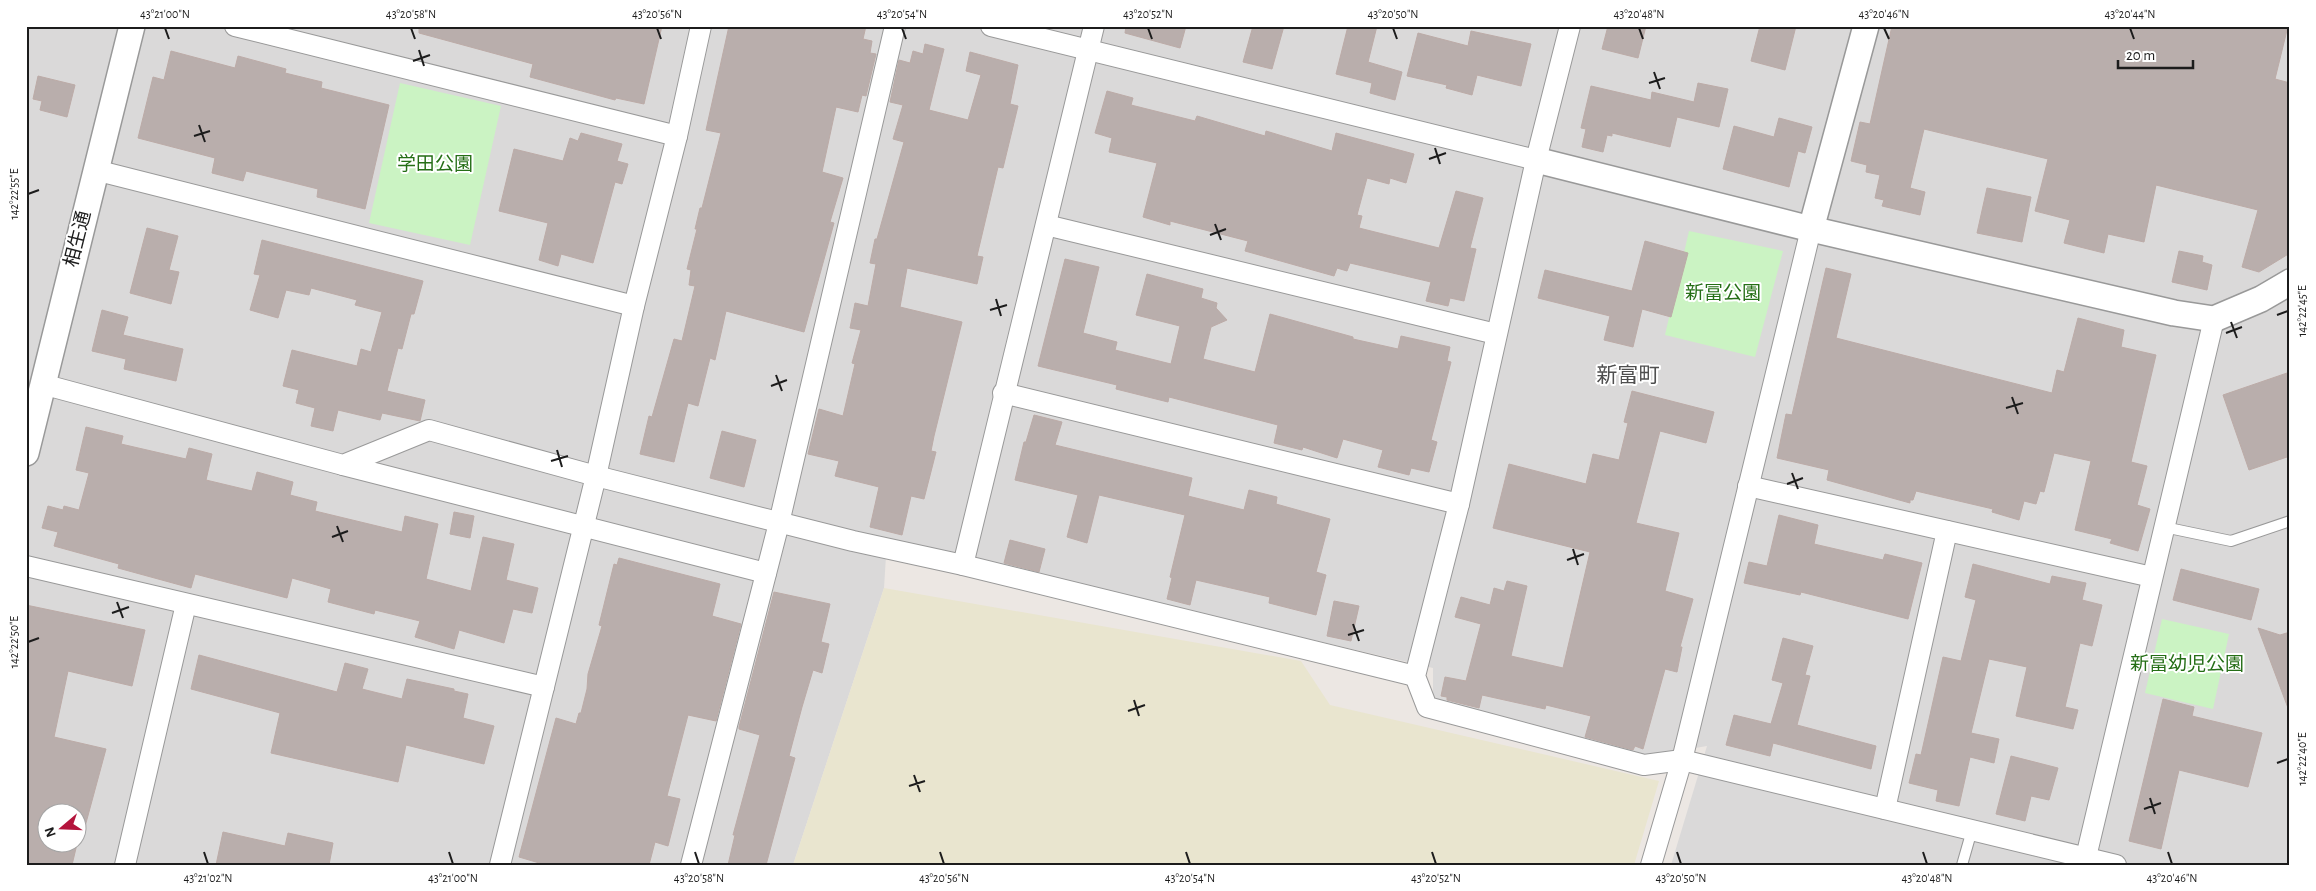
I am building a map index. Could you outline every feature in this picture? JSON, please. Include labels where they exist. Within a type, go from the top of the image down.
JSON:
[{"type":"street","name":"相生通","points":[[26,453],[31,412],[42,384],[132,26]]},
{"type":"street","points":[[235,26],[677,136]]},
{"type":"street","points":[[500,865],[584,527],[634,306],[677,136],[701,26]]},
{"type":"street","points":[[691,865],[779,523],[895,26]]},
{"type":"street","points":[[992,26],[1811,229],[2174,313],[2214,319],[2261,299],[2290,282]]},
{"type":"street","points":[[963,564],[1094,26]]},
{"type":"street","points":[[1570,26],[1536,160],[1459,504],[1415,676],[1427,707],[1644,765],[1682,760],[2116,865]]},
{"type":"street","points":[[1651,865],[1682,760],[1811,229],[1866,26]]},
{"type":"street","points":[[95,170],[634,306]]},
{"type":"street","points":[[1046,225],[1496,334]]},
{"type":"street","points":[[2086,857],[2214,319]]},
{"type":"street","points":[[42,384],[343,465],[766,573]]},
{"type":"street","points":[[1004,393],[1459,504]]},
{"type":"street","points":[[343,465],[429,430],[596,476],[853,542],[963,564],[1415,676]]},
{"type":"street","points":[[1748,486],[2152,577]]},
{"type":"street","points":[[1884,809],[1947,531]]},
{"type":"street","points":[[26,566],[544,687]]},
{"type":"street","points":[[125,865],[186,604]]},
{"type":"lane","points":[[2164,527],[2231,541],[2290,521]]},
{"type":"lane","points":[[1962,865],[1972,830]]},
{"type":"shaded area","points":[[26,26],[2290,26],[2290,865],[1671,865],[1707,746],[1642,757],[1433,706],[1433,668],[887,540],[884,588],[793,865],[26,865]]},
{"type":"shaded area","points":[[884,588],[1301,661],[1330,705],[1659,781],[1634,865],[793,865]]},
{"type":"green space","name":"学田公園","points":[[400,83],[501,106],[470,245],[369,223]]},
{"type":"green space","name":"新冨公園","points":[[1689,231],[1783,251],[1755,357],[1665,335]]},
{"type":"green space","name":"新冨幼児公園","points":[[2162,619],[2229,634],[2213,709],[2145,693]]},
{"type":"building","points":[[419,26],[662,26],[644,104],[616,98],[615,100],[530,77],[533,64],[419,33]]},
{"type":"building","points":[[729,26],[866,26],[863,39],[872,41],[870,53],[876,54],[866,96],[862,95],[858,112],[836,107],[822,172],[843,178],[830,222],[834,223],[804,332],[726,311],[715,360],[710,358],[698,406],[688,403],[674,462],[640,454],[649,416],[652,417],[674,339],[682,341],[695,286],[689,285],[691,270],[687,269],[700,208],[702,208],[721,133],[706,130]]},
{"type":"building","points":[[1126,26],[1186,26],[1180,48],[1125,33]]},
{"type":"building","points":[[1253,26],[1284,26],[1272,69],[1243,62]]},
{"type":"building","points":[[1348,26],[1377,26],[1368,62],[1402,72],[1395,100],[1370,93],[1372,83],[1336,74]]},
{"type":"building","points":[[1608,26],[1646,26],[1638,58],[1602,49]]},
{"type":"building","points":[[1760,26],[1796,26],[1785,70],[1751,61]]},
{"type":"building","points":[[1892,26],[2288,26],[2275,79],[2290,83],[2290,253],[2259,272],[2242,267],[2258,210],[2156,185],[2144,242],[2108,234],[2104,253],[2064,243],[2070,220],[2035,211],[2048,159],[1924,129],[1910,188],[1925,192],[1920,215],[1882,206],[1884,200],[1875,198],[1880,175],[1866,172],[1867,165],[1851,161],[1860,122],[1870,124]]},
{"type":"building","points":[[1471,31],[1531,44],[1521,86],[1477,75],[1472,95],[1446,88],[1447,85],[1407,76],[1418,33],[1468,46]]},
{"type":"building","points":[[925,44],[944,49],[929,110],[968,120],[981,75],[966,71],[970,52],[1018,65],[1010,104],[1018,106],[1003,168],[998,167],[977,256],[983,257],[977,284],[907,268],[900,307],[962,322],[934,436],[931,451],[936,452],[924,499],[911,496],[902,535],[870,527],[879,487],[835,476],[839,461],[808,454],[819,409],[843,416],[855,364],[852,363],[861,330],[850,328],[855,303],[868,306],[876,264],[870,263],[875,239],[877,239],[904,142],[893,139],[903,105],[890,102],[899,60],[910,63],[913,51],[923,54]]},
{"type":"building","points":[[171,51],[235,68],[238,56],[286,69],[285,73],[322,82],[321,88],[389,105],[365,209],[317,197],[318,189],[246,171],[243,181],[212,173],[215,158],[138,138],[153,77],[164,80]]},
{"type":"building","points":[[38,76],[75,85],[67,117],[40,110],[42,101],[33,99]]},
{"type":"building","points":[[1698,83],[1728,89],[1719,127],[1677,117],[1670,147],[1612,133],[1612,136],[1607,135],[1603,152],[1582,147],[1586,129],[1581,128],[1591,86],[1651,100],[1652,92],[1694,102]]},
{"type":"building","points":[[1107,91],[1133,98],[1131,105],[1195,121],[1197,116],[1265,136],[1266,131],[1332,151],[1336,133],[1414,154],[1406,183],[1390,178],[1389,184],[1367,178],[1357,215],[1362,216],[1359,228],[1439,248],[1456,191],[1483,198],[1470,248],[1476,249],[1464,301],[1450,298],[1448,306],[1426,301],[1431,282],[1350,263],[1347,271],[1337,268],[1334,276],[1245,251],[1248,241],[1170,221],[1170,225],[1143,217],[1157,163],[1109,152],[1112,138],[1095,133]]},
{"type":"building","points":[[1779,118],[1812,127],[1805,153],[1798,151],[1789,187],[1723,169],[1734,126],[1774,137]]},
{"type":"building","points":[[581,133],[622,144],[617,161],[628,164],[622,184],[615,182],[593,263],[561,254],[558,266],[539,260],[548,223],[499,211],[514,149],[563,161],[570,138],[578,141]]},
{"type":"building","points":[[1987,188],[2031,197],[2022,242],[1977,233]]},
{"type":"building","points":[[147,228],[178,236],[169,270],[179,272],[171,304],[130,293]]},
{"type":"building","points":[[262,240],[423,281],[414,314],[411,314],[402,349],[398,348],[387,391],[425,400],[420,421],[382,413],[380,420],[338,410],[333,431],[311,426],[315,408],[296,403],[299,390],[283,386],[292,350],[357,366],[361,349],[371,352],[382,312],[355,305],[357,300],[311,288],[309,295],[286,290],[278,318],[250,310],[260,275],[254,274]]},
{"type":"building","points":[[1645,241],[1688,253],[1671,317],[1642,309],[1633,347],[1604,340],[1610,316],[1538,298],[1545,270],[1632,291]]},
{"type":"building","points":[[2179,251],[2203,256],[2202,262],[2212,265],[2207,290],[2172,282]]},
{"type":"building","points":[[1065,259],[1099,267],[1083,333],[1117,342],[1115,350],[1171,364],[1180,326],[1136,315],[1147,274],[1203,289],[1201,298],[1217,303],[1216,308],[1227,320],[1211,327],[1203,359],[1255,372],[1270,314],[1353,337],[1353,339],[1398,349],[1401,336],[1450,347],[1447,361],[1451,362],[1431,440],[1437,442],[1429,472],[1411,468],[1409,475],[1378,467],[1383,450],[1343,439],[1337,458],[1303,447],[1302,450],[1274,443],[1278,425],[1169,397],[1168,402],[1116,389],[1117,385],[1038,366]]},
{"type":"building","points":[[1826,268],[1851,274],[1836,338],[2052,393],[2057,370],[2064,372],[2078,318],[2124,330],[2121,347],[2156,355],[2131,462],[2147,466],[2137,505],[2150,509],[2138,551],[2110,543],[2112,539],[2075,530],[2091,461],[2054,453],[2044,492],[2040,491],[2036,504],[2024,501],[2019,520],[1992,512],[1993,509],[1916,491],[1910,503],[1827,480],[1829,470],[1777,458],[1786,414],[1792,415]]},
{"type":"building","points":[[102,310],[128,317],[123,335],[183,349],[176,381],[124,369],[126,359],[92,351]]},
{"type":"building","points":[[2290,372],[2290,456],[2249,470],[2223,395]]},
{"type":"building","points":[[1632,391],[1714,412],[1706,443],[1660,431],[1636,523],[1679,533],[1665,591],[1693,599],[1680,647],[1682,647],[1677,672],[1665,669],[1643,749],[1635,746],[1633,750],[1585,737],[1591,716],[1546,705],[1545,709],[1482,695],[1479,708],[1447,700],[1447,697],[1441,696],[1445,677],[1466,681],[1481,624],[1455,617],[1461,597],[1490,605],[1494,588],[1504,591],[1507,581],[1527,586],[1511,656],[1563,668],[1590,552],[1493,528],[1509,464],[1586,484],[1593,454],[1619,460],[1628,423],[1624,422]]},
{"type":"building","points":[[1034,415],[1062,422],[1055,445],[1192,478],[1188,496],[1244,510],[1249,490],[1277,497],[1276,504],[1330,519],[1316,572],[1326,575],[1316,615],[1269,603],[1270,597],[1196,580],[1190,605],[1167,599],[1172,578],[1170,577],[1185,515],[1099,495],[1087,543],[1067,537],[1078,495],[1015,480],[1024,442],[1026,442]]},
{"type":"building","points":[[86,427],[123,436],[121,444],[186,459],[189,448],[212,454],[206,480],[252,491],[257,472],[293,482],[290,495],[317,502],[315,511],[402,532],[405,516],[438,524],[426,579],[471,591],[483,537],[514,544],[506,580],[538,588],[532,613],[513,609],[504,643],[459,630],[454,649],[415,637],[420,621],[375,610],[374,614],[328,602],[331,589],[292,578],[287,598],[195,574],[191,588],[118,568],[119,564],[54,546],[58,532],[42,528],[48,506],[63,510],[64,506],[79,510],[89,473],[76,470]]},
{"type":"building","points":[[722,431],[756,440],[744,487],[710,478]]},
{"type":"building","points":[[454,512],[474,516],[470,538],[450,534]]},
{"type":"building","points":[[1779,515],[1818,525],[1814,544],[1883,560],[1885,554],[1922,563],[1908,619],[1801,592],[1800,595],[1744,583],[1749,562],[1767,566]]},
{"type":"building","points":[[1010,540],[1045,549],[1039,572],[1004,563]]},
{"type":"building","points":[[619,558],[720,584],[712,616],[741,624],[716,721],[688,715],[667,796],[680,799],[668,846],[655,842],[649,865],[546,865],[519,857],[556,718],[576,724],[579,713],[581,713],[587,689],[588,674],[602,626],[599,625],[614,564],[617,565]]},
{"type":"building","points":[[1973,564],[2050,584],[2052,576],[2086,583],[2082,600],[2102,605],[2092,646],[2080,643],[2065,707],[2078,710],[2073,729],[2016,716],[2027,667],[1989,659],[1971,733],[1999,739],[1994,763],[1970,757],[1959,806],[1936,801],[1938,790],[1909,783],[1916,754],[1921,755],[1943,657],[1961,661],[1976,600],[1965,597]]},
{"type":"building","points":[[2181,569],[2259,589],[2251,620],[2173,600]]},
{"type":"building","points":[[774,592],[830,604],[821,642],[829,644],[822,673],[813,670],[802,707],[789,756],[795,758],[766,865],[728,865],[735,835],[733,835],[760,735],[739,729],[739,727]]},
{"type":"building","points":[[1334,601],[1359,606],[1351,641],[1327,636]]},
{"type":"building","points":[[26,605],[145,630],[132,686],[68,671],[54,737],[106,749],[88,816],[88,804],[38,804],[38,854],[75,854],[72,865],[26,865]]},
{"type":"building","points":[[2258,628],[2280,635],[2290,632],[2290,707],[2288,708]]},
{"type":"building","points":[[1783,638],[1813,646],[1805,675],[1810,676],[1797,725],[1876,746],[1871,769],[1773,743],[1770,756],[1726,745],[1734,715],[1771,724],[1783,683],[1772,680]]},
{"type":"building","points":[[199,655],[337,692],[345,663],[368,669],[362,689],[402,699],[407,679],[454,689],[454,691],[468,694],[463,718],[494,726],[484,764],[406,745],[398,782],[271,753],[280,713],[191,689]]},
{"type":"building","points":[[2163,699],[2194,707],[2192,716],[2262,733],[2248,787],[2179,770],[2161,849],[2129,841]]},
{"type":"building","points":[[2011,756],[2058,768],[2049,800],[2031,796],[2025,821],[1996,814]]},
{"type":"building","points":[[223,832],[285,846],[288,833],[333,843],[329,865],[216,865]]},
{"type":"district","name":"新富町","points":[[1628,375]]}]
